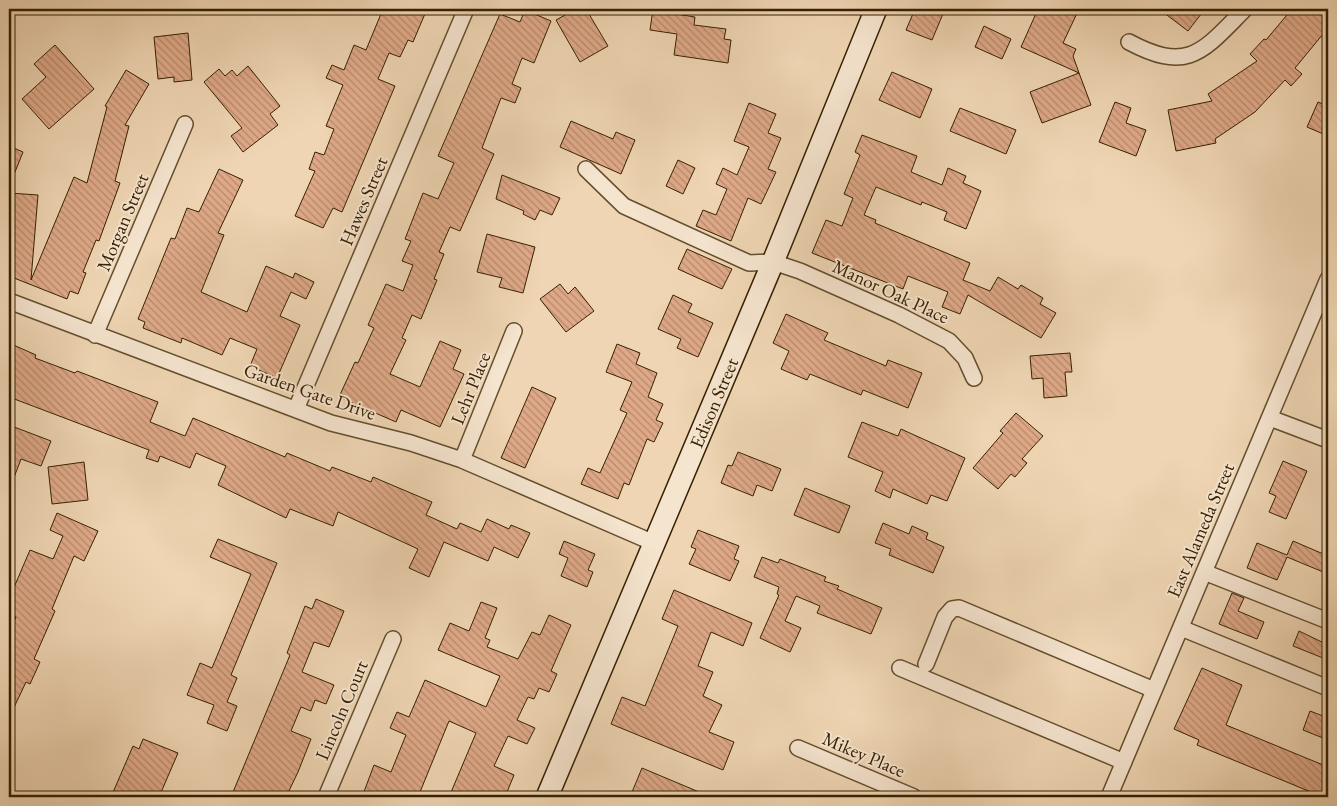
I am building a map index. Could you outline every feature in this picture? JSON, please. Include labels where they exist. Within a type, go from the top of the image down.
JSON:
[{"type":"street","name":"Hawes Street","points":[[296,409],[466,9]]},
{"type":"street","name":"Edison Street","points":[[547,797],[773,262],[876,9]]},
{"type":"street","points":[[1129,42],[1147,52],[1161,56],[1184,58],[1199,53],[1211,44],[1244,9]]},
{"type":"street","name":"Morgan Street","points":[[95,335],[185,124]]},
{"type":"street","points":[[586,169],[624,206],[748,263],[773,262]]},
{"type":"street","name":"Manor Oak Place","points":[[773,262],[800,271],[890,311],[949,341],[964,358],[974,378]]},
{"type":"street","name":"East Alameda Street","points":[[1109,797],[1328,279]]},
{"type":"street","name":"Garden Gate Drive","points":[[9,301],[95,335],[296,409],[331,424],[411,443],[462,460],[654,543]]},
{"type":"street","name":"Lehr Place","points":[[462,460],[514,331]]},
{"type":"street","points":[[1270,418],[1328,440]]},
{"type":"street","points":[[1204,572],[1328,620]]},
{"type":"street","points":[[926,664],[945,617],[952,609],[959,608],[1154,690]]},
{"type":"street","points":[[1181,628],[1328,688]]},
{"type":"street","name":"Lincoln Court","points":[[326,797],[393,639]]},
{"type":"street","points":[[900,668],[1124,762]]},
{"type":"street","name":"Mikey Place","points":[[798,748],[914,797]]},
{"type":"building","points":[[383,9],[427,9],[413,42],[408,40],[400,57],[389,53],[378,79],[395,86],[342,212],[333,208],[323,228],[295,216],[315,171],[309,169],[315,152],[324,155],[334,129],[326,126],[343,85],[326,78],[332,65],[344,70],[354,45],[366,50]]},
{"type":"building","points":[[576,9],[586,9],[608,46],[580,62],[556,20]]},
{"type":"building","points":[[653,9],[670,9],[670,13],[695,17],[694,25],[726,29],[724,39],[731,40],[728,63],[674,55],[677,34],[650,30]]},
{"type":"building","points":[[915,9],[945,9],[932,40],[906,30]]},
{"type":"building","points":[[1038,9],[1079,9],[1063,43],[1076,49],[1073,56],[1079,73],[1021,47]]},
{"type":"building","points":[[1159,9],[1205,9],[1188,31]]},
{"type":"building","points":[[1292,9],[1328,9],[1328,28],[1295,68],[1302,74],[1291,86],[1285,80],[1255,112],[1215,139],[1216,143],[1176,151],[1168,110],[1212,101],[1208,94],[1257,61],[1250,54],[1264,39],[1266,40]]},
{"type":"building","points":[[525,10],[551,21],[534,63],[522,58],[512,84],[521,88],[515,103],[501,98],[482,148],[494,154],[460,231],[450,227],[439,252],[444,254],[434,279],[437,280],[421,319],[412,315],[402,338],[406,340],[390,374],[420,387],[440,341],[461,350],[453,369],[464,374],[440,427],[401,410],[396,422],[339,397],[355,362],[358,363],[374,328],[368,325],[386,284],[403,291],[413,265],[402,261],[411,241],[405,239],[423,193],[438,199],[454,163],[438,156],[500,14],[520,22]]},
{"type":"building","points":[[984,26],[1011,39],[1002,59],[975,47]]},
{"type":"building","points":[[188,33],[192,80],[174,82],[174,77],[158,79],[154,37]]},
{"type":"building","points":[[55,45],[94,89],[49,129],[22,99],[46,77],[34,64]]},
{"type":"building","points":[[248,66],[280,106],[270,114],[278,125],[243,152],[231,136],[242,128],[204,82],[219,69],[225,76],[232,70],[237,76]]},
{"type":"building","points":[[126,70],[149,84],[125,125],[129,126],[115,181],[120,183],[99,241],[96,240],[83,272],[86,273],[78,294],[70,291],[67,299],[9,276],[9,193],[38,195],[31,280],[74,177],[87,183],[107,107],[105,106]]},
{"type":"building","points":[[892,72],[932,89],[920,118],[879,100]]},
{"type":"building","points":[[1079,73],[1091,105],[1042,123],[1030,92]]},
{"type":"building","points":[[1115,102],[1131,108],[1126,123],[1146,130],[1136,156],[1099,142]]},
{"type":"building","points":[[1318,102],[1328,106],[1328,136],[1307,127]]},
{"type":"building","points":[[749,103],[776,114],[768,133],[781,138],[768,169],[776,172],[761,204],[748,198],[731,241],[696,226],[703,210],[716,215],[727,189],[716,184],[723,168],[737,175],[749,147],[734,141]]},
{"type":"building","points":[[960,108],[1016,130],[1006,154],[950,131]]},
{"type":"building","points":[[571,121],[613,139],[616,132],[635,140],[621,174],[560,147]]},
{"type":"building","points":[[862,135],[917,156],[911,172],[942,185],[948,168],[966,176],[963,183],[981,191],[966,229],[944,220],[947,212],[922,202],[921,205],[876,187],[864,215],[876,220],[875,223],[970,263],[963,280],[990,291],[998,277],[1018,289],[1021,285],[1043,298],[1040,304],[1056,313],[1041,338],[968,295],[960,314],[942,307],[948,292],[908,276],[903,289],[812,253],[826,220],[842,226],[853,198],[844,194],[860,155],[855,152]]},
{"type":"building","points":[[9,146],[23,152],[9,187]]},
{"type":"building","points":[[678,160],[695,168],[683,194],[666,186]]},
{"type":"building","points":[[219,169],[243,180],[218,233],[224,235],[201,292],[247,312],[266,266],[293,278],[295,273],[314,282],[306,299],[291,292],[280,316],[300,325],[277,378],[250,366],[257,349],[230,338],[222,355],[182,338],[181,343],[143,328],[145,322],[138,319],[171,238],[175,239],[187,208],[199,212]]},
{"type":"building","points":[[502,175],[560,198],[552,215],[540,210],[535,220],[523,214],[524,211],[496,199]]},
{"type":"building","points":[[487,234],[535,247],[523,293],[499,287],[502,278],[477,272]]},
{"type":"building","points":[[687,249],[732,269],[722,289],[678,269]]},
{"type":"building","points":[[560,284],[568,294],[575,287],[594,311],[566,332],[540,299]]},
{"type":"building","points":[[673,295],[692,304],[688,312],[713,323],[698,357],[677,348],[681,339],[658,329]]},
{"type":"building","points":[[786,314],[828,333],[824,340],[886,366],[888,360],[922,373],[908,408],[863,390],[861,395],[810,374],[807,380],[781,369],[789,351],[773,343]]},
{"type":"building","points":[[9,343],[36,355],[35,358],[75,373],[77,371],[158,402],[150,422],[185,436],[193,418],[285,457],[287,453],[330,471],[332,467],[371,482],[373,477],[432,502],[426,515],[457,529],[460,523],[481,532],[487,519],[509,529],[511,525],[530,533],[518,558],[494,547],[488,561],[444,542],[429,577],[409,568],[418,549],[338,512],[333,526],[290,509],[286,518],[218,485],[226,466],[196,453],[190,468],[160,456],[158,462],[146,458],[149,450],[9,397]]},
{"type":"building","points":[[617,344],[640,353],[636,364],[657,373],[648,397],[663,404],[656,420],[663,423],[654,442],[647,439],[629,485],[624,483],[618,499],[581,484],[588,468],[600,473],[627,413],[620,410],[632,382],[606,372]]},
{"type":"building","points":[[1070,353],[1072,372],[1065,372],[1067,396],[1044,398],[1043,378],[1032,379],[1030,356]]},
{"type":"building","points":[[532,387],[556,398],[525,468],[501,458]]},
{"type":"building","points":[[1016,413],[1043,436],[1022,459],[1027,463],[1015,477],[1011,474],[998,489],[973,468],[1003,433],[1000,431]]},
{"type":"building","points":[[862,422],[898,436],[901,429],[965,458],[947,501],[931,495],[927,504],[893,489],[890,498],[875,491],[883,472],[848,457]]},
{"type":"building","points":[[9,425],[51,441],[41,466],[21,459],[10,488]]},
{"type":"building","points":[[738,452],[781,469],[772,491],[757,485],[753,496],[721,483],[728,465],[732,466]]},
{"type":"building","points":[[1283,461],[1307,471],[1286,519],[1269,512],[1276,496],[1269,493]]},
{"type":"building","points":[[84,462],[88,500],[52,504],[48,467]]},
{"type":"building","points":[[805,488],[850,506],[839,533],[794,515]]},
{"type":"building","points":[[57,513],[98,531],[84,561],[74,556],[52,609],[55,611],[34,659],[40,662],[30,684],[26,682],[9,718],[9,648],[13,638],[9,637],[9,633],[16,617],[9,614],[9,599],[30,550],[53,559],[63,536],[50,530]]},
{"type":"building","points":[[883,523],[909,534],[912,526],[928,533],[926,539],[944,547],[933,573],[889,555],[891,549],[875,543]]},
{"type":"building","points":[[698,530],[739,546],[734,559],[739,561],[730,581],[689,564],[696,549],[691,547]]},
{"type":"building","points":[[218,539],[277,563],[231,675],[237,678],[227,702],[237,706],[227,731],[207,723],[214,705],[187,695],[200,663],[212,668],[251,574],[210,557]]},
{"type":"building","points":[[564,541],[595,554],[588,570],[593,572],[587,587],[561,576],[568,558],[559,554]]},
{"type":"building","points":[[1293,541],[1328,556],[1328,574],[1287,557],[1277,580],[1247,568],[1257,543],[1287,555]]},
{"type":"building","points":[[762,557],[778,563],[780,559],[826,577],[824,581],[839,586],[837,589],[882,608],[871,634],[817,613],[820,606],[796,596],[785,621],[801,628],[790,652],[760,638],[779,595],[777,594],[779,587],[754,577]]},
{"type":"building","points":[[674,590],[752,623],[743,646],[711,632],[698,666],[713,672],[703,696],[722,705],[709,732],[734,742],[723,770],[611,724],[622,697],[645,706],[678,626],[662,619]]},
{"type":"building","points":[[1232,593],[1244,598],[1238,611],[1264,622],[1257,639],[1219,624]]},
{"type":"building","points":[[316,599],[344,611],[329,647],[314,642],[302,672],[334,685],[326,704],[315,700],[311,711],[301,707],[291,731],[311,739],[298,772],[286,797],[231,797],[290,655],[287,653],[305,606],[312,609]]},
{"type":"building","points":[[481,602],[497,608],[485,638],[490,640],[487,647],[518,659],[532,632],[540,635],[549,615],[571,625],[551,671],[557,674],[549,692],[539,688],[534,699],[528,697],[517,720],[535,728],[527,744],[508,736],[494,766],[514,775],[505,797],[449,797],[476,733],[449,721],[418,797],[362,797],[374,765],[391,772],[406,735],[390,728],[397,712],[409,717],[425,680],[486,707],[500,676],[438,650],[450,623],[469,631]]},
{"type":"building","points":[[1299,631],[1328,645],[1328,660],[1293,646]]},
{"type":"building","points":[[1202,668],[1242,685],[1226,725],[1328,767],[1328,797],[1323,797],[1197,745],[1199,740],[1174,729]]},
{"type":"building","points":[[1310,711],[1328,718],[1328,740],[1303,730]]},
{"type":"building","points":[[143,739],[178,753],[159,797],[111,797],[133,746],[139,749]]},
{"type":"building","points":[[642,768],[711,797],[630,797]]}]
